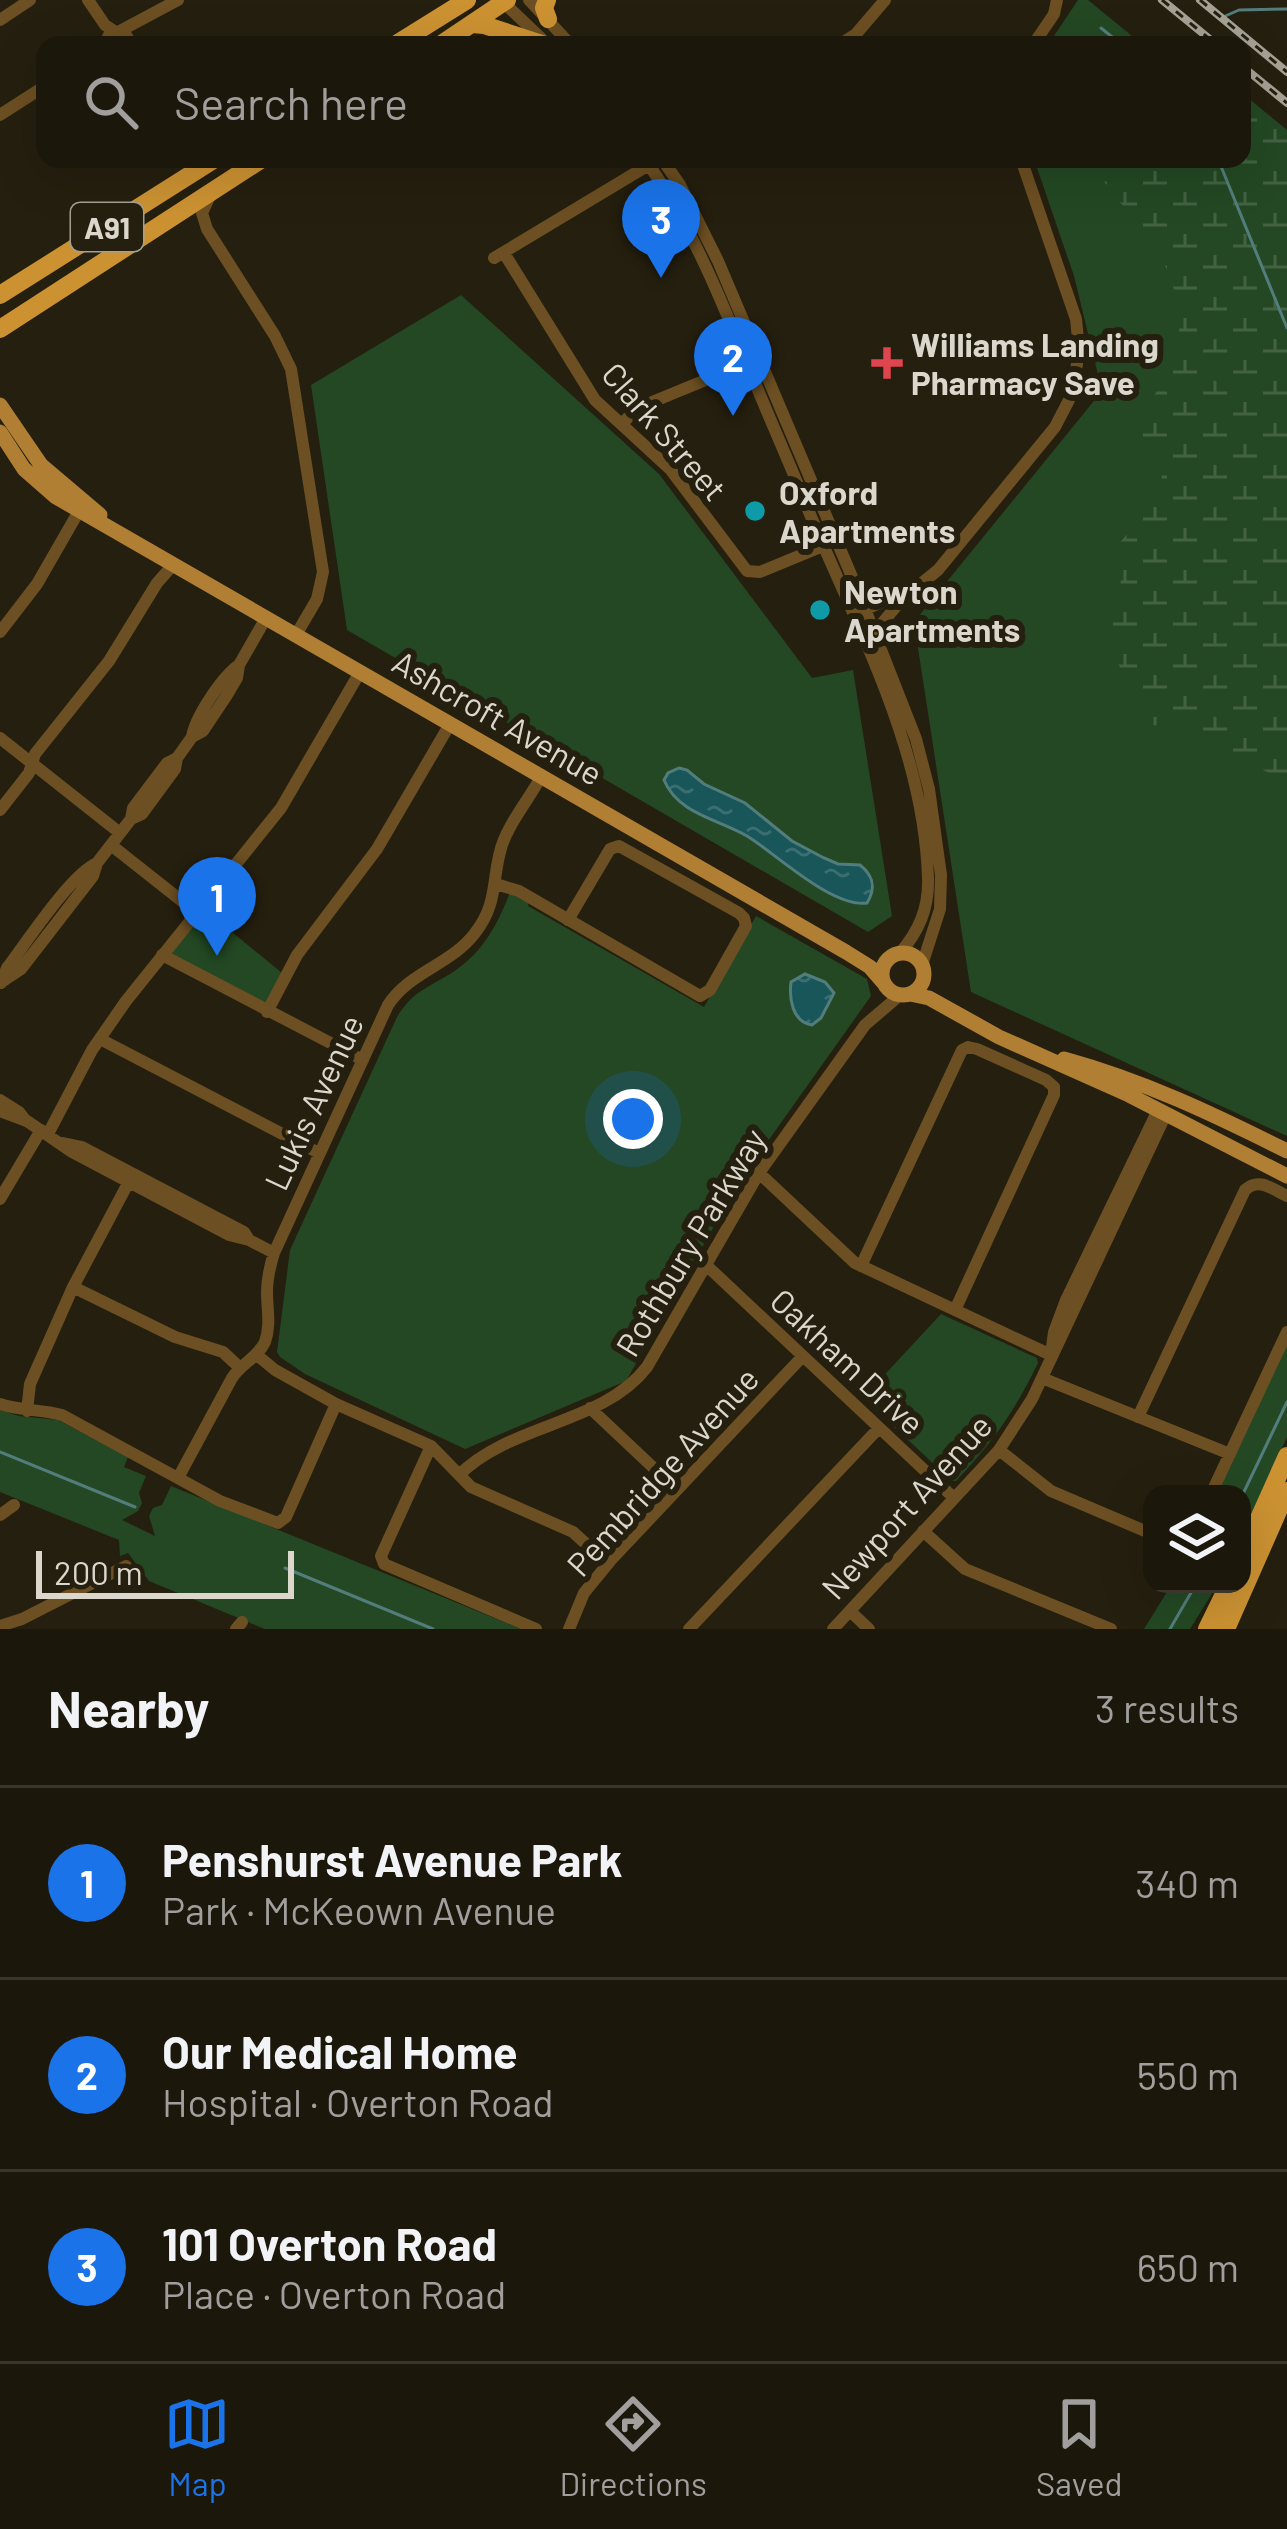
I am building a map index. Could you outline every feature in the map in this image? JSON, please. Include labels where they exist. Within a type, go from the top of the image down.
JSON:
[{"type":"highway","points":[[408,36],[467,0]]},
{"type":"highway","points":[[454,36],[504,1]]},
{"type":"highway","points":[[472,24],[519,36]]},
{"type":"highway","name":"A91","points":[[0,295],[201,168]]},
{"type":"highway","name":"A91","points":[[0,329],[248,168]]},
{"type":"highway","points":[[0,340],[38,304]]},
{"type":"highway","points":[[1251,1536],[1287,1456]]},
{"type":"highway","points":[[1226,1629],[1287,1491]]},
{"type":"highway","points":[[1208,1629],[1225,1593]]},
{"type":"main road","name":"Ashcroft Avenue","points":[[0,405],[40,465],[120,533]]},
{"type":"main road","name":"Ashcroft Avenue","points":[[0,432],[9,459],[79,511],[847,952],[895,989],[929,998],[1287,1176]]},
{"type":"main road","name":"Ashcroft Avenue","points":[[847,952],[894,956]]},
{"type":"main road","points":[[894,956],[913,956],[923,971],[918,988],[895,989],[882,970],[894,956]]},
{"type":"main road","name":"Ashcroft Avenue","points":[[923,971],[964,1017]]},
{"type":"main road","name":"Ashcroft Avenue","points":[[1026,1049],[1151,1087],[1287,1151]]},
{"type":"main road","points":[[1151,1087],[1165,1099],[1162,1112]]},
{"type":"street","points":[[0,20],[30,0]]},
{"type":"street","points":[[115,36],[178,0]]},
{"type":"street","points":[[529,0],[547,10],[565,36]]},
{"type":"street","points":[[853,36],[885,0]]},
{"type":"street","points":[[1039,36],[1053,0]]},
{"type":"street","points":[[504,1],[538,36]]},
{"type":"street","points":[[91,4],[110,36]]},
{"type":"street","points":[[138,36],[158,13]]},
{"type":"street","points":[[0,115],[36,92]]},
{"type":"street","name":"Clark Street","points":[[641,168],[499,256],[591,394],[670,469],[747,572],[760,572],[823,546]]},
{"type":"street","points":[[658,168],[700,251],[823,546],[875,637],[916,739],[940,867],[940,909],[923,971]]},
{"type":"street","points":[[662,168],[680,185],[718,261],[859,612],[904,741],[914,778],[928,888],[916,932],[894,956]]},
{"type":"street","points":[[859,612],[909,591],[938,570],[1060,419],[1074,386],[1079,349],[1076,320],[1024,168]]},
{"type":"street","points":[[207,230],[203,208],[217,187]]},
{"type":"street","points":[[173,216],[189,217],[207,230],[282,348],[294,378],[323,572],[320,592],[296,635]]},
{"type":"street","points":[[621,424],[640,407],[747,363]]},
{"type":"street","points":[[0,632],[37,584],[79,511]]},
{"type":"street","points":[[0,810],[29,773],[35,754],[120,645],[169,562]]},
{"type":"street","points":[[875,637],[909,591]]},
{"type":"street","points":[[1,983],[7,968],[72,885],[97,863],[131,819],[133,808],[192,737],[194,725],[228,673],[239,665],[266,618]]},
{"type":"street","points":[[0,1199],[100,1039],[281,808],[360,672]]},
{"type":"street","points":[[267,1012],[297,955],[369,861],[450,724]]},
{"type":"street","points":[[0,738],[197,913]]},
{"type":"street","name":"Lukis Avenue","points":[[257,1355],[269,1324],[267,1278],[274,1253],[392,999],[413,978],[451,957],[474,936],[489,910],[502,844],[541,777]]},
{"type":"street","points":[[496,884],[519,891],[568,920],[700,996],[710,990],[746,926],[739,914],[619,846],[608,852],[568,920]]},
{"type":"street","points":[[162,956],[363,1060]]},
{"type":"street","name":"Rothbury Parkway","points":[[459,1475],[491,1450],[634,1384],[759,1173],[895,989]]},
{"type":"street","points":[[100,1039],[319,1153]]},
{"type":"street","points":[[861,1266],[962,1050],[976,1048],[1046,1080],[1053,1085],[1054,1095],[955,1310]]},
{"type":"street","points":[[0,1100],[27,1121]]},
{"type":"street","points":[[0,1111],[27,1121],[72,1152],[131,1178],[229,1235],[274,1253]]},
{"type":"street","name":"Newport Avenue","points":[[833,1629],[999,1450],[1032,1399],[1051,1354],[1054,1332],[1162,1112]]},
{"type":"street","points":[[759,1173],[849,1259],[1051,1354]]},
{"type":"street","points":[[27,1411],[30,1384],[73,1287],[131,1178]]},
{"type":"street","points":[[1138,1417],[1245,1190],[1260,1183],[1287,1196]]},
{"type":"street","name":"Oakham Drive","points":[[705,1264],[954,1498]]},
{"type":"street","points":[[73,1287],[175,1337],[223,1352],[239,1367]]},
{"type":"street","points":[[1215,1485],[1287,1332]]},
{"type":"street","points":[[178,1478],[239,1367],[257,1355],[336,1404],[431,1446],[471,1487],[573,1532],[608,1564]]},
{"type":"street","name":"Pembridge Avenue","points":[[569,1629],[584,1593],[608,1564],[803,1356]]},
{"type":"street","points":[[1042,1378],[1230,1454]]},
{"type":"street","points":[[0,1404],[62,1415],[220,1502],[281,1523],[336,1404]]},
{"type":"street","points":[[590,1408],[677,1490]]},
{"type":"street","points":[[689,1629],[879,1428]]},
{"type":"street","points":[[431,1446],[381,1556],[384,1564],[536,1629]]},
{"type":"street","points":[[999,1450],[1051,1492],[1143,1530]]},
{"type":"street","points":[[0,1516],[14,1505]]},
{"type":"street","points":[[923,1531],[965,1569],[1111,1629]]},
{"type":"street","points":[[4,1627],[126,1566]]},
{"type":"street","points":[[850,1611],[869,1629]]},
{"type":"green space","points":[[1078,0],[1088,0],[1132,36],[1054,36]]},
{"type":"green space","points":[[1251,100],[1287,130],[1287,780],[1191,733],[1153,725],[1121,671],[1111,639],[1110,611],[1120,588],[1117,546],[1163,492],[1161,468],[1135,440],[1132,422],[1175,360],[1179,317],[1162,260],[1098,169],[1251,168]]},
{"type":"green space","points":[[1251,160],[1287,163],[1287,1136],[971,992],[914,622],[1102,391],[1074,276],[1037,168],[1251,168]]},
{"type":"green space","points":[[461,295],[659,474],[812,678],[853,670],[892,916],[868,932],[347,630],[311,385]]},
{"type":"green space","points":[[510,892],[704,1007],[756,916],[867,979],[871,996],[741,1179],[626,1381],[465,1449],[305,1374],[277,1352],[290,1250],[397,1017],[417,994],[475,954]]},
{"type":"green space","points":[[205,910],[282,973],[267,1001],[262,1003],[172,955]]},
{"type":"green space","points":[[941,1314],[1037,1358],[1038,1363],[1002,1425],[956,1481],[863,1398]]},
{"type":"green space","points":[[1287,1345],[1287,1437],[1251,1514],[1251,1485],[1221,1485]]},
{"type":"green space","points":[[0,1410],[58,1420],[128,1457],[124,1467],[146,1476],[138,1511],[122,1520],[155,1536],[149,1516],[162,1505],[171,1486],[521,1629],[265,1629],[149,1581],[128,1553],[120,1556],[119,1540],[0,1492]]},
{"type":"green space","points":[[1166,1593],[1212,1593],[1190,1629],[1144,1629]]},
{"type":"water","points":[[679,768],[745,803],[792,841],[838,864],[860,865],[872,882],[867,903],[837,897],[747,836],[679,801],[664,780]]},
{"type":"water","points":[[805,974],[825,982],[834,993],[812,1025],[800,1019],[791,1002],[791,982]]},
{"type":"waterway","points":[[1223,17],[1239,10],[1287,9]]},
{"type":"waterway","points":[[1101,28],[1111,36]]},
{"type":"waterway","points":[[1222,168],[1287,328]]},
{"type":"waterway","points":[[1247,1485],[1287,1402]]},
{"type":"waterway","points":[[0,1452],[135,1507]]},
{"type":"waterway","points":[[285,1568],[433,1629]]},
{"type":"waterway","points":[[1170,1629],[1191,1593]]},
{"type":"railway","points":[[1162,0],[1206,36]]},
{"type":"railway","points":[[1200,0],[1244,36]]},
{"type":"railway","points":[[1251,42],[1287,72]]},
{"type":"railway","points":[[1251,73],[1287,103]]},
{"type":"place","name":"101 Overton Road","points":[[661,278]]},
{"type":"place","name":"Williams Landing Pharmacy Save","points":[[887,363]]},
{"type":"place","name":"Our Medical Home","points":[[733,416]]},
{"type":"place","name":"Oxford Apartments","points":[[755,511]]},
{"type":"place","name":"Newton Apartments","points":[[820,610]]},
{"type":"place","name":"Penshurst Avenue Park","points":[[217,956]]}]
